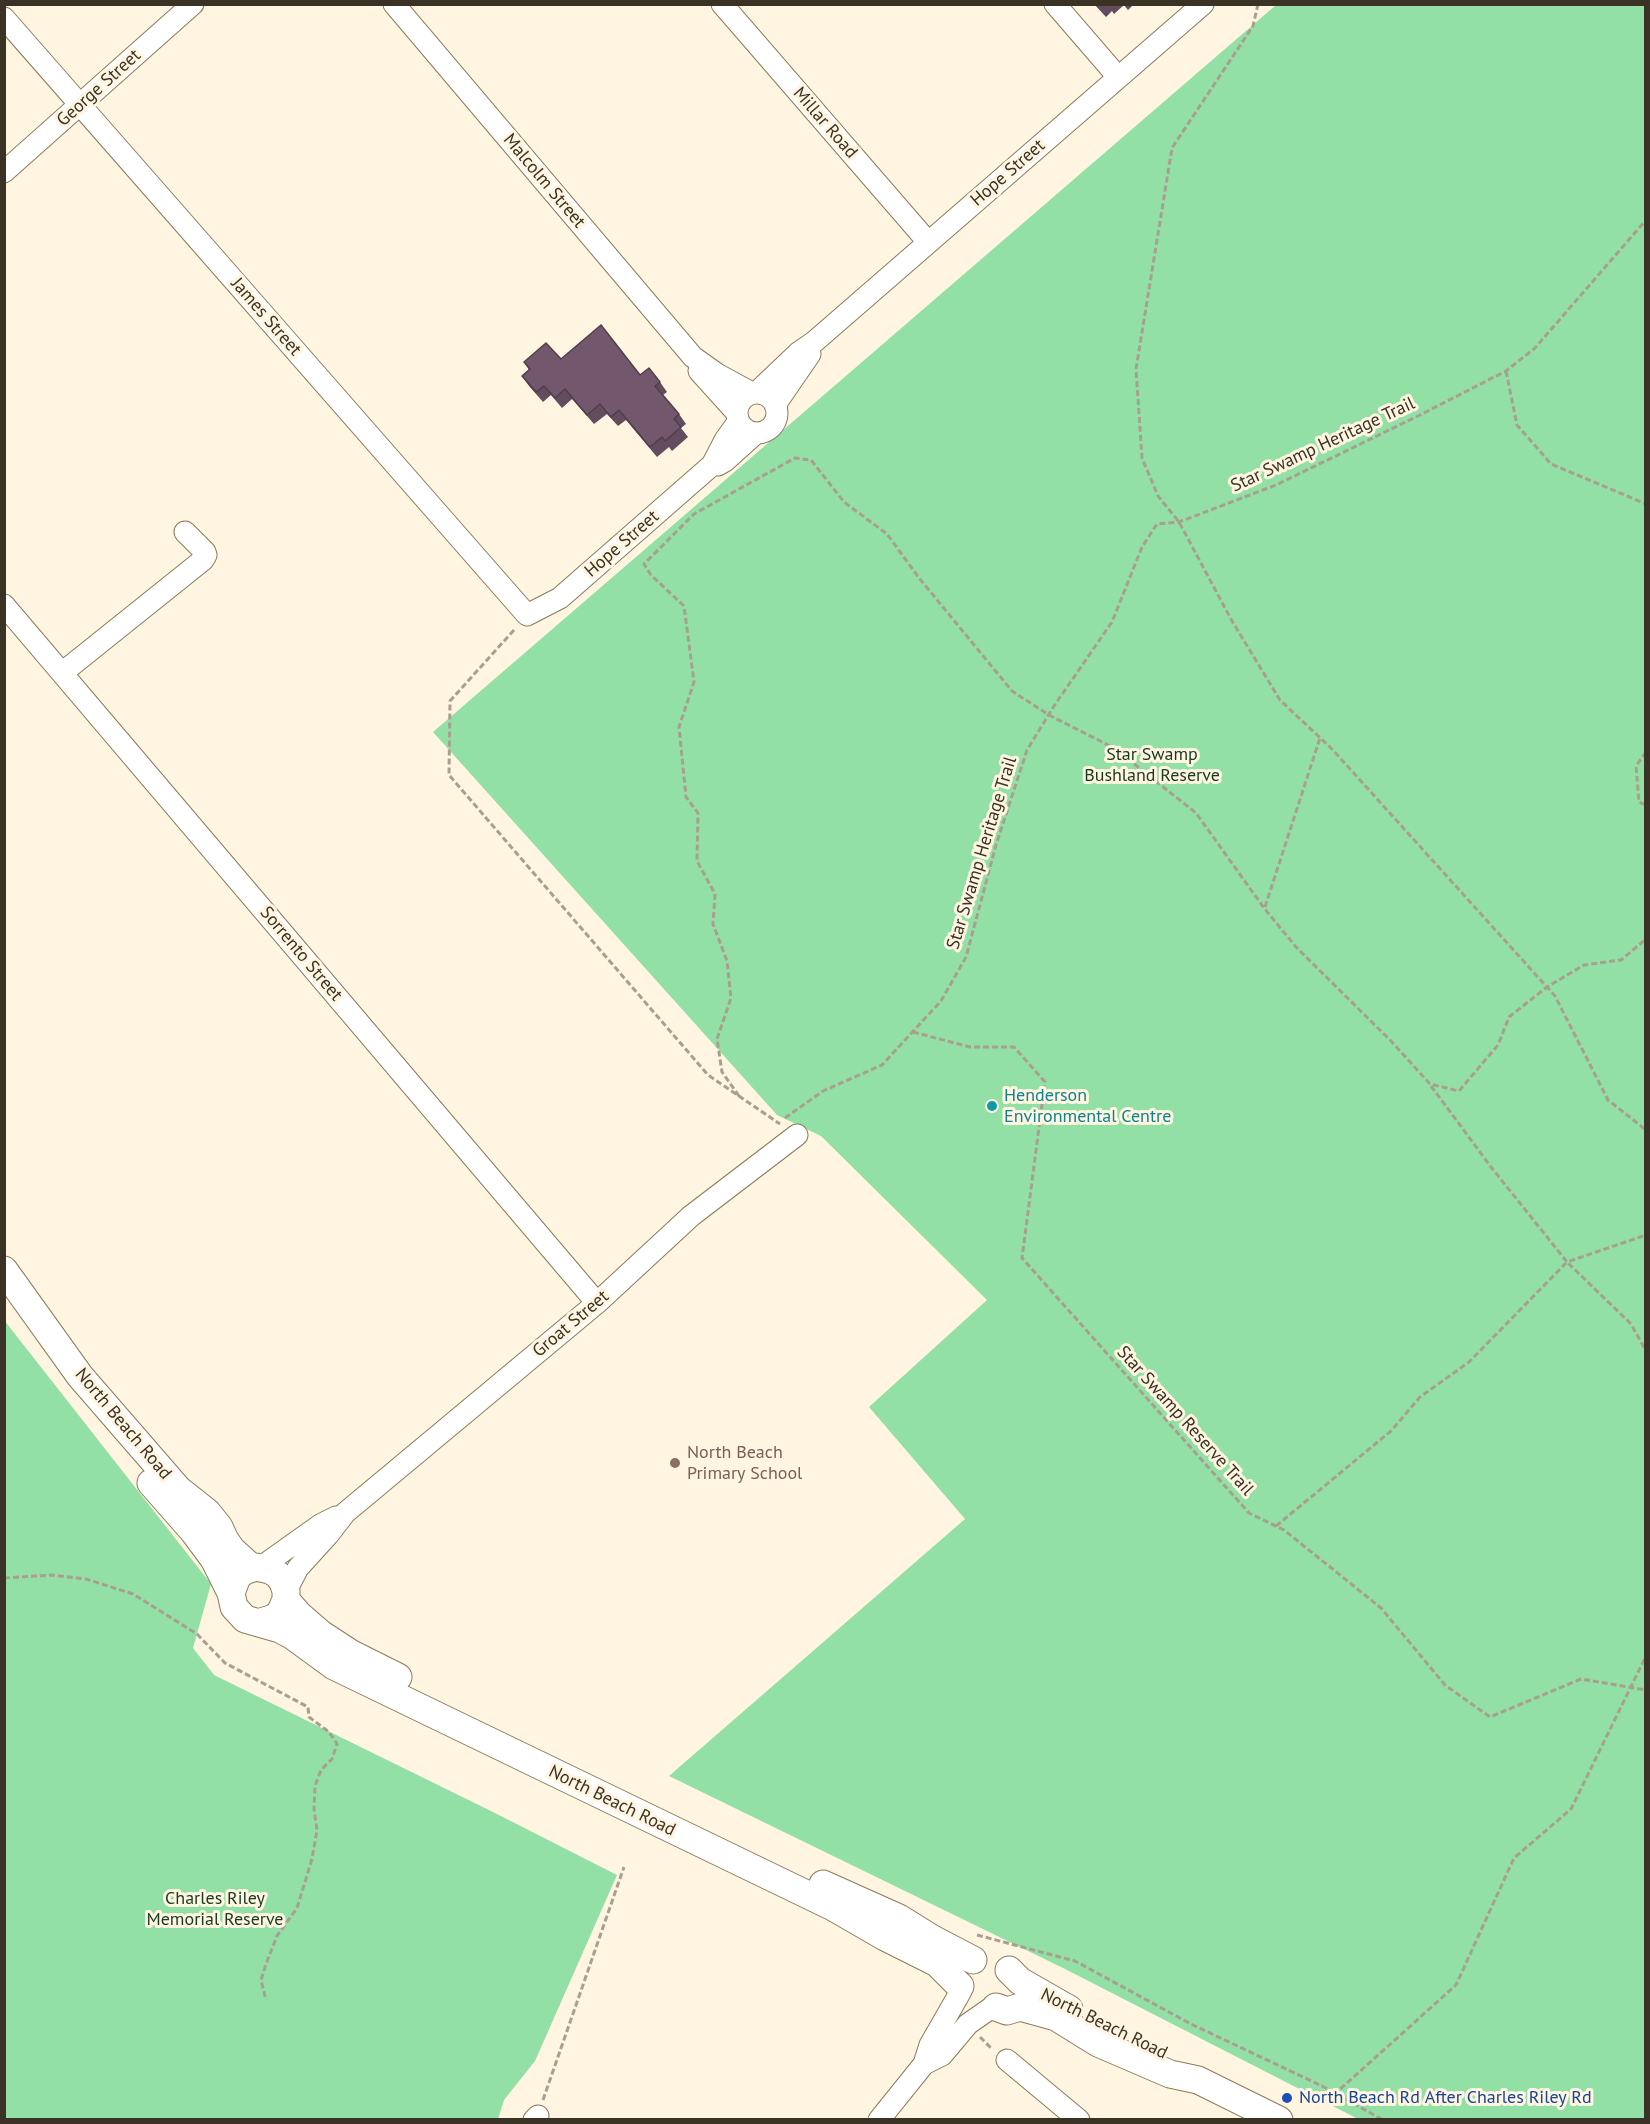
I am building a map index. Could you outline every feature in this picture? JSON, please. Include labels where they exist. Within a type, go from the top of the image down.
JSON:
[{"type":"main road","name":"North Beach Road","points":[[4,1270],[80,1376],[178,1489],[207,1512],[232,1550],[256,1567],[270,1570],[278,1575],[283,1582],[286,1596],[299,1615],[321,1634],[350,1653],[727,1839],[899,1918],[955,1952],[973,1960],[980,1957],[997,1958],[1020,1981],[1082,2016],[1175,2059],[1198,2080]]},
{"type":"main road","name":"North Beach Road","points":[[4,1293],[113,1438],[214,1559],[239,1614],[253,1622],[261,1622],[293,1636],[334,1666],[833,1907],[937,1963],[961,1988],[973,2005],[1007,2011],[1020,2007],[1056,2017],[1098,2043],[1170,2074],[1198,2080],[1279,2120]]},
{"type":"main road","points":[[231,1593],[237,1577],[256,1567]]},
{"type":"main road","points":[[261,1622],[274,1618],[280,1613],[286,1596]]},
{"type":"main road","points":[[961,1988],[963,1971],[973,1960]]},
{"type":"main road","points":[[993,2008],[1009,1996],[1012,1978],[1009,1970]]},
{"type":"street","name":"George Street","points":[[4,172],[193,4]]},
{"type":"street","name":"Malcolm Street","points":[[394,4],[693,357],[717,374],[754,393]]},
{"type":"street","name":"Millar Road","points":[[722,4],[928,242]]},
{"type":"street","points":[[1055,4],[1118,77]]},
{"type":"street","name":"Hope Street","points":[[754,393],[1203,4]]},
{"type":"street","name":"James Street","points":[[4,18],[527,615]]},
{"type":"street","name":"Hope Street","points":[[775,405],[811,352],[814,342]]},
{"type":"street","name":"Malcolm Street","points":[[693,357],[699,370],[743,423]]},
{"type":"street","points":[[754,393],[767,396],[775,405],[777,412],[774,425],[769,430],[743,423],[743,398],[754,393]]},
{"type":"street","name":"Hope Street","points":[[527,615],[560,598],[712,465],[718,465],[724,461],[743,423]]},
{"type":"street","points":[[62,673],[203,560],[205,552],[185,532]]},
{"type":"street","name":"Sorrento Street","points":[[4,605],[597,1303]]},
{"type":"street","name":"Groat Street","points":[[286,1596],[298,1568],[345,1513],[597,1303],[691,1216],[797,1136]]},
{"type":"street","name":"Groat Street","points":[[256,1567],[320,1525],[345,1513]]},
{"type":"street","points":[[879,2120],[924,2064],[930,2045],[961,1988]]},
{"type":"street","points":[[924,2064],[942,2055],[968,2024],[993,2008]]},
{"type":"street","points":[[1007,2060],[1079,2120]]},
{"type":"path","points":[[1258,4],[1253,26],[1172,148],[1136,369],[1142,458],[1158,496],[1179,522],[1232,621],[1280,700],[1320,738],[1555,996],[1608,1100],[1646,1130]]},
{"type":"path","name":"Star Swamp Heritage Trail","points":[[778,1123],[823,1091],[882,1065],[941,1001],[966,957],[996,845],[1027,750],[1112,622],[1143,547],[1157,524],[1179,522],[1276,485],[1506,371],[1535,348],[1646,220]]},
{"type":"path","points":[[1506,371],[1517,425],[1551,464],[1646,504]]},
{"type":"path","points":[[739,1096],[722,1071],[717,1039],[731,998],[727,961],[713,924],[714,894],[697,861],[698,813],[686,797],[679,727],[694,682],[684,606],[651,575],[644,564],[694,514],[795,458],[811,460],[844,502],[886,534],[919,578],[1012,691],[1049,715],[1114,748],[1196,813],[1264,908],[1296,947],[1392,1041],[1430,1084],[1491,1167],[1567,1262],[1631,1324],[1646,1351]]},
{"type":"path","points":[[527,615],[450,701],[449,775],[708,1075],[797,1136]]},
{"type":"path","points":[[1264,908],[1320,738]]},
{"type":"path","points":[[1646,752],[1636,766],[1639,802],[1646,805]]},
{"type":"path","points":[[1430,1084],[1459,1091],[1498,1045],[1509,1017],[1547,987],[1584,965],[1621,960],[1646,939]]},
{"type":"path","name":"Star Swamp Reserve Trail","points":[[913,1032],[970,1047],[1014,1047],[1045,1082],[1022,1258],[1249,1513],[1284,1530],[1381,1608],[1445,1685],[1490,1716],[1581,1679],[1646,1690]]},
{"type":"path","points":[[1276,1526],[1391,1431],[1420,1396],[1469,1362],[1567,1262],[1646,1234]]},
{"type":"path","points":[[4,1578],[52,1575],[86,1578],[134,1594],[197,1634],[225,1663],[308,1707],[309,1717],[329,1732],[337,1744],[332,1759],[321,1770],[315,1786],[314,1809],[317,1830],[312,1859],[297,1908],[277,1936],[261,1980],[266,2000]]},
{"type":"path","points":[[1327,2101],[1456,1985],[1514,1858],[1571,1809],[1646,1656]]},
{"type":"path","points":[[536,2118],[624,1867]]},
{"type":"path","points":[[969,1933],[1075,1961],[1191,2024],[1383,2120]]},
{"type":"green space","name":"Star Swamp Bushland Reserve","points":[[1276,5],[1645,5],[1645,2119],[1358,2119],[1065,1969],[669,1776],[965,1519],[869,1407],[987,1300],[821,1136],[777,1115],[433,732]]},
{"type":"green space","name":"Charles Riley Memorial Reserve","points":[[4,1320],[211,1584],[193,1648],[214,1675],[617,1875],[535,2061],[504,2100],[498,2119],[5,2119]]},
{"type":"building","points":[[601,325],[640,375],[649,368],[660,382],[655,386],[679,414],[674,419],[681,427],[665,441],[662,437],[650,447],[619,410],[611,417],[600,404],[587,415],[565,389],[555,398],[544,386],[536,392],[522,376],[530,369],[524,362],[546,343],[561,359]]},
{"type":"place","name":"Henderson Environmental Centre","points":[[992,1106]]},
{"type":"place","name":"North Beach Primary School","points":[[675,1463]]},
{"type":"place","name":"North Beach Rd After Charles Riley Rd","points":[[1287,2098]]}]
